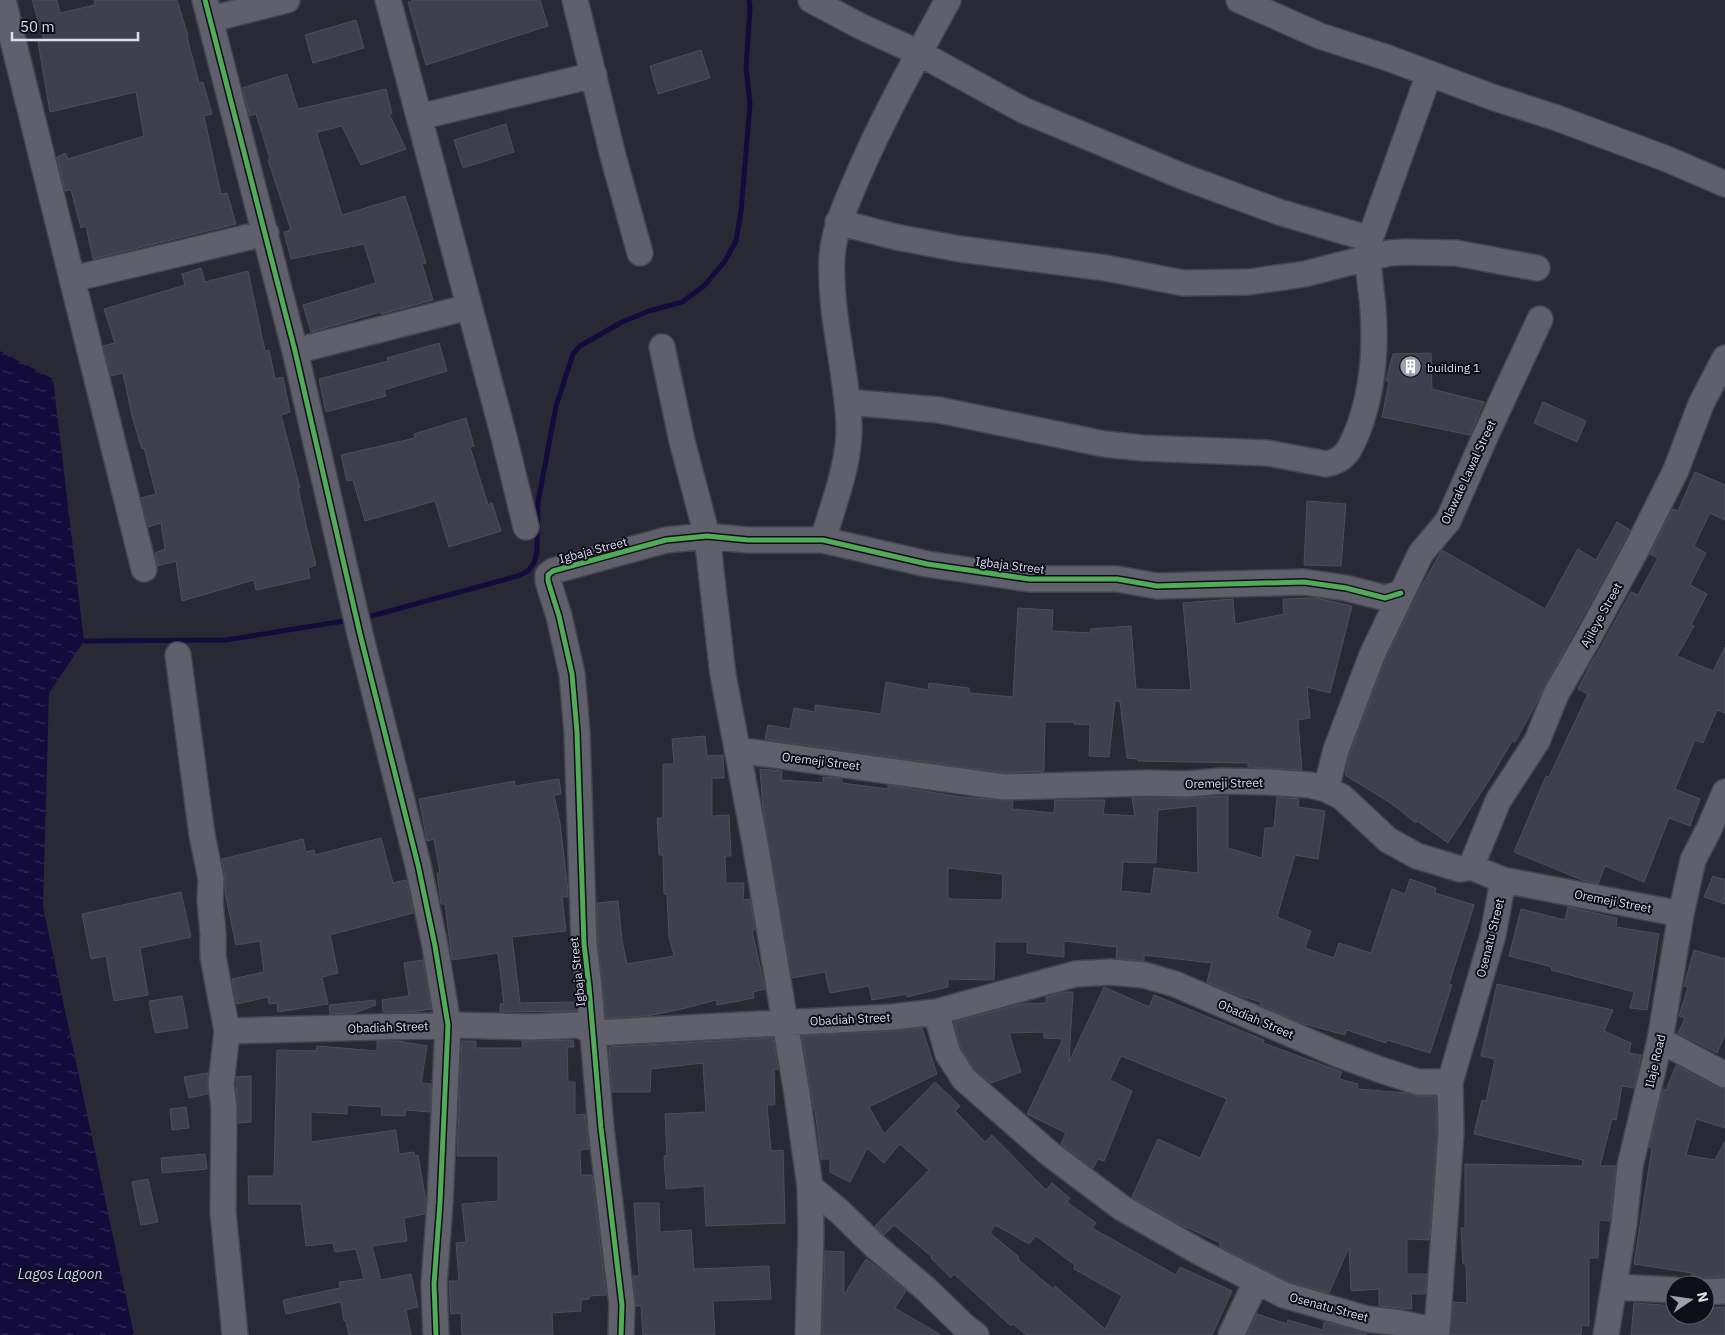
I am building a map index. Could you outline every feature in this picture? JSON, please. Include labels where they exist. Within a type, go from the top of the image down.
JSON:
[{"type":"street","points":[[3,0],[144,569]]},
{"type":"street","points":[[287,0],[208,10],[295,351],[353,606],[418,865],[436,946],[448,1025],[440,1203],[434,1284],[436,1335]]},
{"type":"street","points":[[388,0],[504,437],[526,527]]},
{"type":"street","points":[[575,0],[613,156],[640,253]]},
{"type":"street","points":[[811,0],[860,26],[919,53],[1023,110],[1184,177],[1278,212],[1368,249],[1397,253],[1456,253],[1537,268]]},
{"type":"street","points":[[823,540],[845,467],[849,429],[832,290],[832,256],[838,222],[872,142],[948,0]]},
{"type":"street","points":[[1239,0],[1320,36],[1557,118],[1667,159],[1725,184]]},
{"type":"street","points":[[847,402],[939,410],[1104,444],[1143,448],[1268,453],[1326,464],[1344,457],[1351,448],[1369,396],[1374,354],[1373,310],[1368,249],[1429,74]]},
{"type":"street","points":[[419,117],[594,75]]},
{"type":"street","points":[[838,222],[896,237],[960,249],[1106,268],[1183,284],[1249,282],[1305,274],[1368,249]]},
{"type":"street","points":[[72,279],[266,233]]},
{"type":"street","points":[[295,351],[469,307]]},
{"type":"street","name":"Olawale Lawal Street","points":[[1326,789],[1336,750],[1372,655],[1421,553],[1448,521],[1484,437],[1540,319]]},
{"type":"street","points":[[662,347],[682,441],[707,536],[723,676],[786,1022],[810,1187],[811,1233],[808,1335]]},
{"type":"street","name":"Ajileye Street","points":[[1471,867],[1498,801],[1537,741],[1556,694],[1637,548],[1676,470],[1701,404],[1725,358]]},
{"type":"street","name":"Igbaja Street","points":[[621,1335],[622,1305],[601,1128],[584,944],[577,732],[572,674],[548,575],[553,571],[666,540],[707,536],[748,540],[823,540],[927,564],[1029,579],[1117,579],[1157,586],[1304,582],[1346,588],[1386,598],[1401,593]]},
{"type":"street","points":[[178,656],[202,835],[211,879],[210,900],[213,957],[227,1031],[221,1084],[224,1107],[224,1212],[234,1335]]},
{"type":"street","name":"Oremeji Street","points":[[737,750],[1004,787],[1148,783],[1186,784],[1222,781],[1310,785],[1326,789],[1342,798],[1388,840],[1417,856],[1460,869],[1471,867],[1503,880],[1681,914]]},
{"type":"street","name":"Ilaje Road","points":[[1606,1335],[1630,1166],[1660,1040],[1681,914],[1693,860],[1725,792]]},
{"type":"street","name":"Osenatu Street","points":[[936,1012],[948,1054],[964,1079],[1050,1154],[1122,1208],[1200,1253],[1284,1295],[1367,1319],[1400,1323],[1440,1333],[1451,1133],[1450,1082],[1493,935],[1503,880]]},
{"type":"street","name":"Obadiah Street","points":[[227,1031],[448,1025],[531,1027],[581,1025],[593,1032],[892,1017],[936,1012],[1075,974],[1110,972],[1144,975],[1175,984],[1335,1052],[1418,1082],[1450,1082]]},
{"type":"street","points":[[1660,1040],[1725,1075]]},
{"type":"street","points":[[810,1187],[976,1335]]},
{"type":"street","points":[[1231,1335],[1256,1282]]},
{"type":"street","points":[[1614,1286],[1665,1289]]},
{"type":"water","name":"Lagos Lagoon","points":[[0,351],[53,379],[84,641],[49,693],[43,907],[134,1335],[0,1335]]},
{"type":"building","points":[[32,0],[57,0],[60,13],[95,5],[94,0],[177,0],[199,83],[203,82],[212,114],[204,116],[221,194],[227,193],[236,224],[93,259],[86,226],[81,228],[71,190],[65,191],[57,157],[65,153],[68,159],[144,136],[136,92],[50,112],[38,42],[44,40]]},
{"type":"building","points":[[415,0],[540,0],[548,26],[426,65],[408,2]]},
{"type":"building","points":[[356,20],[364,48],[313,63],[305,35]]},
{"type":"building","points":[[701,50],[710,78],[658,94],[650,66]]},
{"type":"building","points":[[287,74],[298,109],[386,89],[392,114],[389,114],[406,149],[361,165],[342,126],[318,132],[317,134],[342,215],[405,196],[426,263],[422,264],[433,300],[381,314],[381,312],[311,332],[303,305],[376,283],[364,244],[291,259],[284,232],[291,230],[268,160],[270,159],[256,114],[250,116],[242,88]]},
{"type":"building","points":[[506,124],[514,152],[463,168],[454,140]]},
{"type":"building","points":[[201,268],[205,282],[248,271],[265,351],[269,350],[275,379],[283,377],[290,412],[281,415],[300,488],[298,488],[316,565],[308,568],[310,578],[256,590],[254,580],[182,601],[176,561],[158,566],[155,553],[165,549],[161,523],[148,527],[141,498],[156,494],[144,448],[142,449],[133,420],[123,373],[111,376],[103,346],[115,343],[104,309],[185,285],[182,274]]},
{"type":"building","points":[[439,343],[447,371],[384,390],[386,396],[326,412],[319,379],[388,361],[387,358]]},
{"type":"building","points":[[1431,353],[1432,389],[1484,402],[1470,435],[1382,417],[1389,381],[1386,381],[1393,354]]},
{"type":"building","points":[[1543,402],[1586,421],[1577,442],[1534,423]]},
{"type":"building","points":[[466,418],[474,446],[470,447],[488,505],[492,503],[501,531],[449,547],[435,501],[365,521],[353,480],[347,481],[341,455],[415,438],[414,434]]},
{"type":"building","points":[[1695,472],[1725,485],[1725,520],[1710,513],[1694,546],[1706,553],[1690,585],[1707,594],[1691,625],[1694,626],[1677,656],[1713,671],[1725,647],[1725,713],[1717,710],[1703,743],[1695,740],[1675,789],[1700,799],[1690,826],[1669,818],[1644,882],[1605,866],[1598,884],[1582,880],[1514,852],[1546,776],[1549,777],[1588,694],[1578,689],[1631,592],[1638,595],[1658,558],[1650,554],[1673,509],[1678,511]]},
{"type":"building","points":[[1307,501],[1346,504],[1341,566],[1304,565]]},
{"type":"building","points":[[1617,522],[1630,530],[1515,742],[1512,741],[1448,843],[1417,821],[1416,823],[1392,804],[1345,775],[1350,754],[1385,661],[1420,589],[1442,550],[1545,609],[1578,549],[1596,560]]},
{"type":"building","points":[[1316,598],[1352,606],[1330,693],[1307,687],[1310,718],[1298,720],[1302,770],[1248,767],[1248,763],[1138,761],[1138,759],[1127,758],[1120,701],[1115,701],[1109,757],[1089,756],[1090,725],[1074,724],[1074,722],[1045,722],[1044,771],[1005,773],[765,739],[768,725],[790,729],[794,708],[815,712],[815,705],[881,714],[886,682],[928,690],[929,683],[969,688],[969,693],[1013,697],[1018,608],[1053,610],[1052,631],[1091,633],[1090,629],[1131,626],[1136,689],[1191,690],[1183,603],[1233,599],[1235,624],[1284,614],[1283,599]]},
{"type":"building","points":[[705,736],[707,756],[723,755],[724,778],[712,778],[712,816],[729,815],[731,856],[725,856],[726,883],[744,883],[743,900],[750,899],[755,930],[752,930],[765,989],[753,992],[754,998],[717,1005],[716,1000],[647,1016],[606,1018],[598,943],[597,903],[618,901],[622,940],[627,964],[674,956],[669,937],[667,894],[664,894],[663,855],[659,855],[657,818],[663,818],[663,764],[674,764],[672,739]]},
{"type":"building","points":[[760,769],[782,771],[781,780],[823,783],[823,777],[836,778],[842,779],[842,783],[888,789],[888,785],[961,797],[1013,801],[1012,809],[1054,813],[1055,800],[1105,800],[1103,814],[1135,816],[1132,798],[1228,796],[1228,848],[1262,858],[1265,828],[1274,828],[1277,797],[1299,799],[1298,807],[1325,811],[1318,859],[1295,855],[1277,917],[1311,931],[1305,948],[1334,958],[1339,943],[1371,953],[1392,889],[1405,894],[1410,879],[1436,888],[1435,893],[1474,905],[1449,984],[1452,985],[1430,1053],[1387,1040],[1386,1043],[1347,1030],[1345,1035],[1301,1023],[1260,1005],[1261,1002],[1240,996],[1207,982],[1212,963],[1144,955],[1144,961],[1116,958],[1117,947],[1064,941],[1064,957],[1027,953],[1027,942],[995,942],[994,980],[948,979],[948,987],[907,997],[907,994],[872,1000],[869,986],[830,993],[825,972],[792,978],[763,809]],"holes":[[[1197,806],[1198,873],[1154,868],[1151,894],[1121,891],[1123,862],[1156,863],[1158,810]],[[948,868],[1003,874],[1002,900],[948,899]]]},
{"type":"building","points":[[559,779],[561,794],[554,795],[560,823],[568,892],[568,897],[562,897],[566,931],[512,937],[520,1003],[576,1002],[577,1011],[500,1012],[500,1004],[504,1004],[498,953],[452,960],[445,904],[441,904],[437,873],[440,873],[434,839],[427,841],[419,799],[514,781],[515,786]]},
{"type":"building","points":[[381,838],[393,883],[406,880],[413,913],[330,935],[338,973],[322,977],[328,1004],[278,1012],[277,1003],[269,1004],[268,997],[237,1004],[232,979],[264,972],[260,941],[236,945],[225,893],[222,859],[303,839],[306,852],[314,850],[315,855]]},
{"type":"building","points":[[1713,876],[1725,880],[1725,904],[1704,897]]},
{"type":"building","points":[[181,892],[191,937],[140,948],[148,995],[114,1001],[106,956],[91,959],[82,914]]},
{"type":"building","points":[[1568,907],[1617,918],[1616,927],[1659,934],[1647,1010],[1630,1008],[1634,992],[1551,970],[1552,967],[1509,956],[1521,909],[1565,920]]},
{"type":"building","points":[[1694,950],[1725,959],[1725,1035],[1717,1053],[1678,1033],[1685,1018],[1679,1016],[1688,987],[1684,986]]},
{"type":"building","points":[[423,960],[431,1009],[411,1012],[383,1012],[382,1000],[409,996],[404,963]]},
{"type":"building","points":[[1497,984],[1613,1010],[1604,1031],[1631,1043],[1629,1053],[1641,1055],[1634,1088],[1622,1086],[1616,1120],[1612,1119],[1600,1166],[1616,1166],[1610,1221],[1599,1220],[1598,1258],[1589,1258],[1589,1326],[1582,1325],[1581,1335],[1450,1335],[1453,1302],[1467,1303],[1466,1264],[1463,1264],[1461,1228],[1465,1228],[1465,1164],[1582,1166],[1583,1160],[1474,1134],[1482,1100],[1486,1101],[1495,1059],[1481,1056]]},
{"type":"building","points":[[1104,987],[1149,1007],[1154,995],[1264,1040],[1263,1043],[1342,1072],[1339,1079],[1358,1084],[1357,1089],[1406,1093],[1418,1096],[1436,1096],[1437,1133],[1429,1240],[1407,1239],[1407,1274],[1427,1274],[1425,1294],[1411,1294],[1412,1309],[1379,1306],[1379,1289],[1351,1291],[1349,1247],[1329,1293],[1289,1282],[1219,1246],[1221,1243],[1179,1224],[1132,1197],[1158,1139],[1200,1158],[1227,1099],[1121,1056],[1110,1080],[1132,1091],[1104,1161],[1098,1159],[1093,1168],[1061,1144],[1066,1133],[1027,1114],[1063,1039],[1044,1038],[1044,1032],[1009,1033],[1021,1072],[991,1083],[975,1070],[961,1048],[954,1022],[1021,1004],[1046,1003],[1046,997],[1073,992],[1069,1062]]},
{"type":"building","points":[[182,996],[188,1028],[155,1033],[149,1001]]},
{"type":"building","points":[[375,1000],[376,1005],[354,1013],[330,1014],[329,1005]]},
{"type":"building","points":[[922,1028],[937,1074],[869,1107],[884,1134],[935,1082],[960,1106],[955,1111],[985,1142],[992,1135],[1046,1190],[1052,1183],[1070,1198],[1067,1202],[1096,1223],[1092,1228],[1176,1275],[1180,1267],[1232,1291],[1212,1335],[1026,1335],[1013,1324],[1011,1326],[954,1274],[951,1278],[932,1257],[894,1225],[884,1235],[875,1226],[929,1170],[900,1144],[884,1163],[867,1148],[850,1182],[830,1172],[830,1159],[821,1159],[815,1110],[802,1036]],"holes":[[[995,1225],[1029,1244],[1036,1236],[1075,1265],[1074,1269],[1122,1296],[1105,1329],[1055,1286],[1053,1289],[990,1233]]]},
{"type":"building","points":[[773,1038],[778,1069],[774,1070],[775,1105],[767,1105],[771,1151],[783,1150],[785,1223],[706,1226],[704,1186],[666,1189],[664,1156],[667,1156],[665,1114],[706,1112],[703,1063],[651,1069],[650,1092],[612,1092],[609,1047]]},
{"type":"building","points":[[573,1040],[574,1047],[567,1047],[568,1082],[575,1082],[575,1115],[585,1114],[589,1149],[580,1150],[581,1175],[592,1175],[606,1295],[589,1296],[589,1299],[581,1300],[581,1311],[552,1313],[553,1335],[462,1335],[461,1313],[451,1314],[449,1281],[459,1281],[456,1243],[466,1242],[462,1204],[498,1201],[498,1156],[457,1156],[462,1041],[476,1041],[476,1048],[523,1048],[522,1041]]},
{"type":"building","points":[[377,1041],[397,1041],[427,1046],[421,1083],[431,1084],[430,1112],[406,1110],[405,1116],[381,1115],[382,1107],[347,1105],[347,1114],[311,1112],[311,1142],[396,1130],[399,1154],[414,1152],[415,1156],[418,1155],[426,1202],[425,1214],[404,1218],[407,1241],[372,1246],[381,1280],[411,1274],[418,1307],[406,1310],[411,1335],[349,1335],[346,1321],[344,1321],[341,1302],[286,1314],[283,1300],[340,1288],[339,1282],[364,1279],[356,1249],[335,1252],[333,1243],[306,1246],[301,1204],[249,1204],[248,1176],[274,1176],[277,1050],[316,1051],[317,1046],[377,1051]]},
{"type":"building","points":[[1676,1065],[1718,1088],[1725,1089],[1725,1128],[1696,1119],[1686,1155],[1715,1160],[1725,1141],[1725,1276],[1692,1275],[1692,1273],[1634,1264],[1652,1148],[1649,1147],[1663,1089],[1666,1090]]},
{"type":"building","points":[[208,1073],[208,1094],[189,1098],[184,1077]]},
{"type":"building","points":[[251,1076],[251,1122],[238,1123],[236,1077]]},
{"type":"building","points":[[186,1107],[189,1128],[172,1130],[170,1109]]},
{"type":"building","points":[[205,1154],[207,1169],[162,1173],[161,1158]]},
{"type":"building","points":[[148,1179],[158,1222],[141,1225],[132,1182]]},
{"type":"building","points":[[634,1203],[659,1203],[660,1232],[691,1230],[694,1269],[769,1266],[771,1299],[713,1301],[715,1335],[643,1335],[641,1306],[636,1306],[633,1276],[639,1276]]},
{"type":"building","points":[[825,1251],[844,1252],[844,1295],[866,1259],[906,1291],[895,1308],[941,1335],[822,1335]]},
{"type":"building","points":[[1634,1303],[1665,1305],[1665,1325],[1715,1325],[1715,1308],[1725,1307],[1725,1335],[1631,1335]]},
{"type":"building","points":[[1257,1314],[1287,1324],[1288,1320],[1323,1330],[1324,1322],[1366,1333],[1366,1335],[1247,1335]]},
{"type":"waterway","points":[[364,618],[518,576],[528,571],[534,563],[537,552],[538,502],[556,406],[573,354],[580,346],[622,322],[649,311],[682,302],[704,286],[725,261],[736,241],[741,212],[750,104],[746,67],[749,0]]},
{"type":"waterway","points":[[84,641],[226,640],[350,620]]},
{"type":"cycle path","points":[[205,0],[295,351],[360,634],[418,865],[435,946],[448,1025],[440,1203],[434,1284],[436,1335]]},
{"type":"cycle path","points":[[621,1335],[622,1305],[601,1128],[584,944],[577,732],[572,674],[548,575],[553,571],[666,540],[707,536],[748,540],[823,540],[927,564],[1029,579],[1117,579],[1157,586],[1304,582],[1346,588],[1385,598],[1401,593]]},
{"type":"place","name":"building 1","points":[[1411,367]]}]
